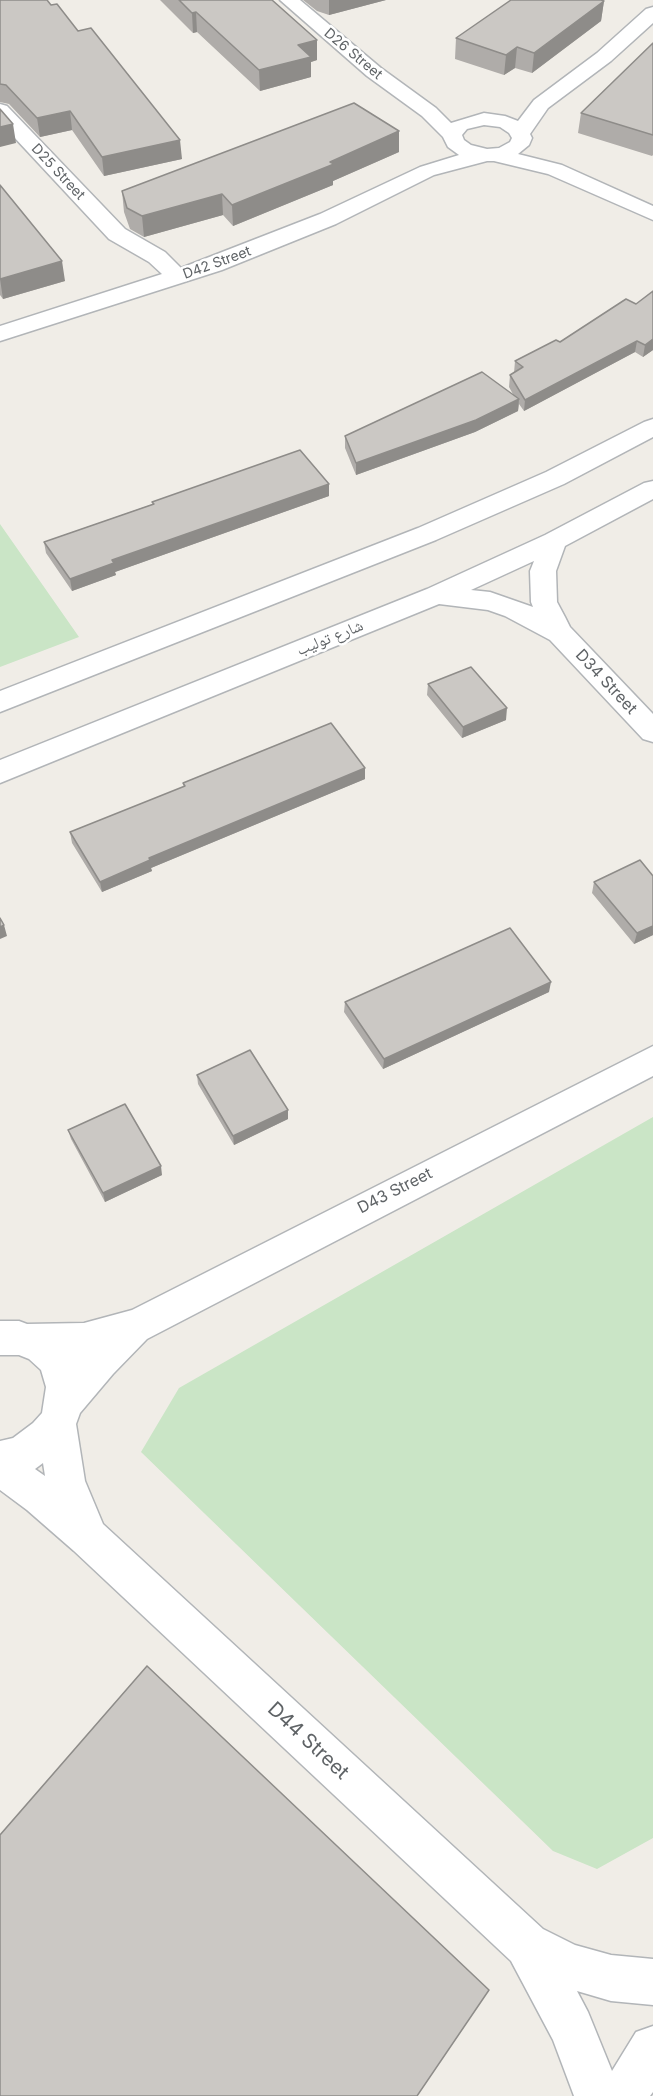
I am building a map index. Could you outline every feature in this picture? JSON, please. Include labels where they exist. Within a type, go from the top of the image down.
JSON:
[{"type":"street","name":"D26 Street","points":[[288,0],[374,72],[438,119],[464,150],[491,155]]},
{"type":"street","points":[[484,120],[517,113],[541,104],[604,57],[653,13]]},
{"type":"street","points":[[491,155],[515,148],[541,104]]},
{"type":"street","name":"D26 Street","points":[[419,105],[511,125],[521,137]]},
{"type":"street","name":"D25 Street","points":[[0,110],[117,234],[138,275]]},
{"type":"street","name":"D42 Street","points":[[426,171],[460,125],[484,120]]},
{"type":"street","points":[[521,137],[555,169]]},
{"type":"street","points":[[491,155],[555,169],[653,214]]},
{"type":"street","name":"D42 Street","points":[[0,334],[138,275],[177,277],[273,243],[426,171],[455,162],[491,155]]},
{"type":"street","name":"D25 Street","points":[[117,234],[157,257],[177,277]]},
{"type":"street","points":[[0,702],[427,534],[555,478],[653,427]]},
{"type":"street","name":"شارع توليب","points":[[0,771],[436,595],[554,541],[653,489]]},
{"type":"street","name":"D34 Street","points":[[554,541],[543,571],[544,602],[560,633]]},
{"type":"street","name":"D34 Street","points":[[436,595],[463,597],[498,604],[539,620],[560,633],[653,732]]},
{"type":"street","name":"D43 Street","points":[[10,1336],[84,1340],[139,1325],[653,1060]]},
{"type":"street","name":"D43 Street","points":[[0,1460],[22,1455],[36,1446],[100,1361],[139,1325]]},
{"type":"street","name":"D44 Street","points":[[10,1336],[42,1347],[54,1358],[62,1372],[65,1387],[61,1414],[66,1481],[88,1537]]},
{"type":"street","name":"D44 Street","points":[[0,1467],[41,1496],[88,1537],[527,1945],[568,1966],[611,1978],[653,1982]]},
{"type":"street","name":"D44 Street","points":[[527,1945],[572,2028],[598,2096]]},
{"type":"street","points":[[623,2096],[653,2049]]},
{"type":"green space","points":[[0,524],[79,637],[0,667]]},
{"type":"green space","points":[[653,1117],[653,1838],[597,1869],[553,1851],[141,1452],[179,1388]]},
{"type":"building","points":[[0,0],[47,0],[51,5],[57,4],[78,31],[91,28],[180,140],[102,157],[70,111],[37,118],[6,85],[0,84]]},
{"type":"building","points":[[179,0],[272,0],[317,40],[298,45],[311,57],[259,70],[196,12],[192,13]]},
{"type":"building","points":[[511,0],[604,1],[534,53],[517,47],[506,55],[456,38]]},
{"type":"building","points":[[653,43],[653,135],[581,113]]},
{"type":"building","points":[[354,103],[399,131],[330,162],[334,164],[232,205],[222,194],[142,216],[127,208],[122,191]]},
{"type":"building","points":[[0,109],[13,124],[0,127]]},
{"type":"building","points":[[0,185],[62,261],[0,279]]},
{"type":"building","points":[[653,291],[653,339],[645,345],[637,341],[525,400],[510,375],[523,367],[515,361],[556,340],[560,342],[626,299],[636,304]]},
{"type":"building","points":[[482,372],[519,399],[476,420],[356,463],[345,436]]},
{"type":"building","points":[[300,450],[329,484],[112,560],[114,563],[70,579],[44,542],[154,504],[152,502]]},
{"type":"building","points":[[471,667],[507,708],[463,727],[428,684]]},
{"type":"building","points":[[331,723],[365,768],[149,858],[150,860],[100,882],[70,832],[185,786],[183,783]]},
{"type":"building","points":[[640,860],[653,876],[653,926],[637,933],[594,882]]},
{"type":"building","points":[[510,928],[551,982],[384,1059],[345,1002]]},
{"type":"building","points":[[250,1050],[288,1110],[233,1136],[197,1075]]},
{"type":"building","points":[[125,1104],[161,1166],[103,1193],[68,1130]]},
{"type":"building","points":[[147,1666],[489,1990],[417,2096],[0,2096],[0,1835]]}]
